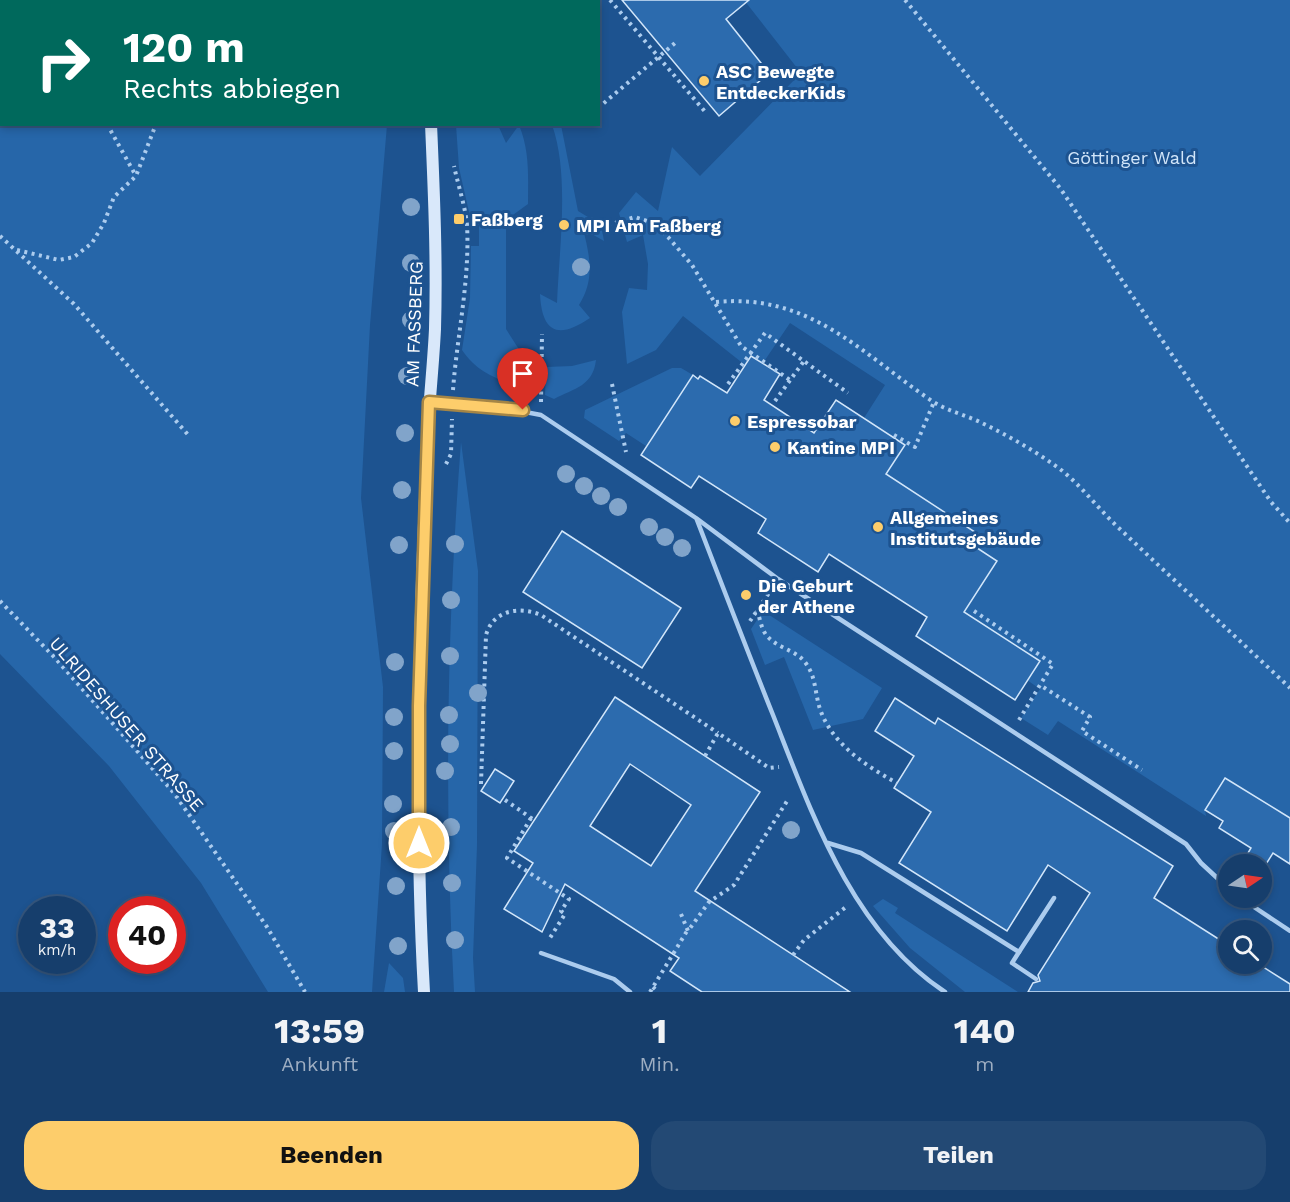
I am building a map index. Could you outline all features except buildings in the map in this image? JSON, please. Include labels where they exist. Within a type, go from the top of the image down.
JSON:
[{"type":"street","name":"AM FASSBERG","points":[[424,992],[419,843],[419,706],[429,402],[435,330],[431,126]]},
{"type":"lane","points":[[429,402],[504,408],[541,415],[696,518],[778,579],[1185,844],[1218,879]]},
{"type":"lane","points":[[696,518],[800,782],[828,843],[857,898],[881,934],[905,960],[945,992]]},
{"type":"lane","points":[[828,843],[861,853],[1019,952]]},
{"type":"lane","points":[[1036,979],[1012,963],[1054,898]]},
{"type":"lane","points":[[1256,908],[1290,931]]},
{"type":"lane","points":[[541,953],[614,979],[630,992]]},
{"type":"path","points":[[610,0],[707,114]]},
{"type":"path","points":[[905,0],[1060,188],[1271,502],[1290,523]]},
{"type":"path","points":[[600,106],[675,43]]},
{"type":"path","points":[[108,126],[136,176]]},
{"type":"path","points":[[14,249],[59,260],[74,257],[92,243],[104,223],[114,197],[136,176],[155,126]]},
{"type":"path","points":[[452,159],[466,224],[464,290],[456,347],[453,404]]},
{"type":"path","points":[[608,225],[635,217],[653,223],[669,237],[692,265],[741,346],[790,381]]},
{"type":"path","points":[[0,236],[74,304],[190,436]]},
{"type":"path","points":[[716,302],[754,302],[780,306],[807,315],[887,366],[934,402],[981,422],[1028,447],[1062,471],[1115,525],[1290,688]]},
{"type":"path","points":[[729,384],[765,333],[848,393]]},
{"type":"path","points":[[541,415],[542,334]]},
{"type":"path","points":[[775,401],[804,361]]},
{"type":"path","points":[[612,384],[630,474]]},
{"type":"path","points":[[894,435],[915,447],[934,402]]},
{"type":"path","points":[[741,635],[778,579]]},
{"type":"path","name":"ULRIDESHUSER STRASSE","points":[[0,601],[55,658],[174,793],[267,927],[304,992]]},
{"type":"path","points":[[481,784],[486,635],[489,624],[495,617],[520,609],[541,615],[768,768],[781,766],[790,757]]},
{"type":"path","points":[[757,610],[767,636],[800,656],[807,664],[815,684],[820,710],[834,736],[856,757],[897,783]]},
{"type":"path","points":[[974,611],[1053,664],[1021,716]]},
{"type":"path","points":[[1040,685],[1090,717],[1082,731],[1142,770]]},
{"type":"path","points":[[705,756],[718,733]]},
{"type":"path","points":[[658,992],[652,990],[688,931],[709,902],[734,885],[800,782]]},
{"type":"path","points":[[505,800],[532,819],[507,858],[569,899],[561,911],[565,914],[541,953]]},
{"type":"path","points":[[793,955],[804,940],[857,898]]},
{"type":"path","points":[[681,914],[688,931]]},
{"type":"green space","name":"Göttinger Wald","points":[[744,0],[1290,0],[1290,818],[1226,778],[1205,810],[1206,816],[1058,721],[1048,735],[1021,718],[1040,689],[1027,680],[1040,661],[964,612],[997,561],[974,546],[981,535],[886,474],[864,418],[885,385],[790,323],[763,363],[752,356],[745,365],[683,316],[656,350],[627,364],[622,312],[629,288],[647,290],[648,264],[643,235],[627,242],[619,213],[636,192],[658,211],[672,147],[700,176],[801,73]]},
{"type":"green space","points":[[0,126],[387,126],[370,325],[361,498],[383,687],[382,844],[372,992],[268,992],[201,883],[109,766],[0,654]]},
{"type":"green space","points":[[456,126],[498,126],[506,143],[519,126],[528,164],[528,204],[506,220],[506,329],[520,351],[538,362],[536,390],[486,373],[477,367],[462,350],[470,298],[471,246],[479,246],[479,225],[472,225],[459,168]]},
{"type":"green space","points":[[552,126],[561,126],[578,211],[601,225],[604,241],[583,229],[590,268],[587,286],[579,305],[590,318],[579,325],[561,330],[554,329],[544,318],[540,294],[557,303],[562,189]]},
{"type":"green space","points":[[596,360],[591,376],[582,385],[554,399],[545,395],[546,367],[572,366]]},
{"type":"green space","points":[[672,368],[681,368],[693,375],[646,446],[626,433],[619,441],[584,418],[585,410]]},
{"type":"green space","points":[[461,442],[478,571],[477,845],[473,958],[475,992],[454,992],[449,854],[450,648]]},
{"type":"green space","points":[[763,611],[882,688],[863,719],[813,730],[784,657],[765,665],[751,629]]},
{"type":"green space","points":[[883,899],[898,908],[895,913],[1018,992],[965,992],[910,948],[873,906]]},
{"type":"green space","points":[[389,963],[403,978],[405,992],[384,992]]},
{"type":"place","name":"ASC Bewegte EntdeckerKids","points":[[704,81]]},
{"type":"place","name":"Faßberg","points":[[459,219]]},
{"type":"place","name":"MPI Am Faßberg","points":[[564,225]]},
{"type":"place","name":"Espressobar","points":[[735,421]]},
{"type":"place","name":"Kantine MPI","points":[[775,447]]},
{"type":"place","name":"Allgemeines Institutsgebäude","points":[[878,527]]},
{"type":"place","name":"Die Geburt der Athene","points":[[746,595]]},
{"type":"route","points":[[419,843],[419,706],[429,402],[523,410]]}]
